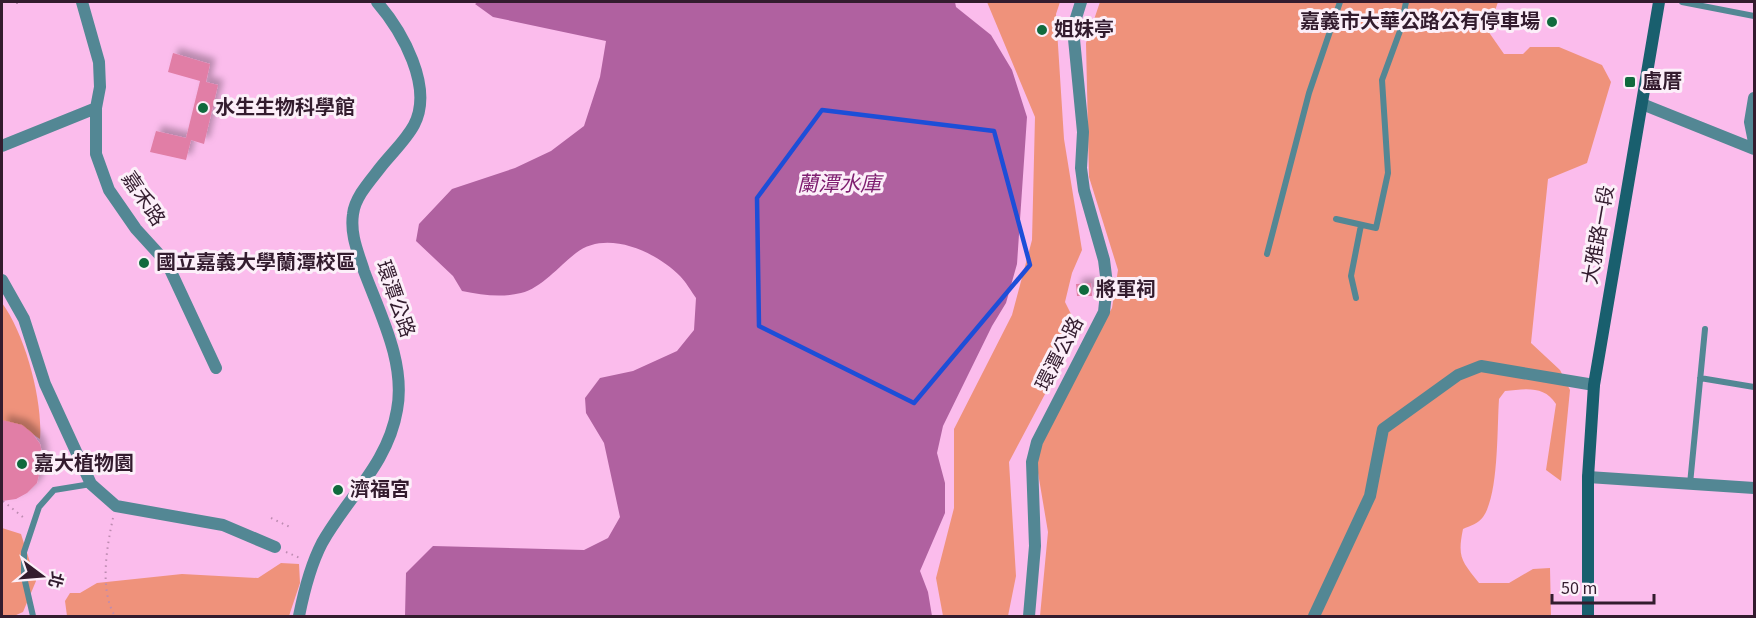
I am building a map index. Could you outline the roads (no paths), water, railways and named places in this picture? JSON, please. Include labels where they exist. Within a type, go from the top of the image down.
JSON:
[{"type":"main road","name":"大雅路一段","points":[[1588,616],[1588,477],[1594,385],[1659,2]]},
{"type":"street","name":"嘉禾路","points":[[82,2],[99,62],[100,87],[96,108],[96,154],[110,190],[136,229],[166,263],[216,368]]},
{"type":"street","name":"環潭公路","points":[[299,616],[323,542],[379,461],[397,412],[400,384],[394,356],[352,236],[353,212],[360,196],[375,174],[414,126],[420,108],[421,92],[419,77],[412,60],[387,14],[377,2]]},
{"type":"street","name":"環潭公路","points":[[1029,616],[1036,508],[1032,462],[1037,442],[1104,312],[1106,294],[1104,260],[1084,190],[1081,168],[1083,132],[1074,39],[1076,18],[1081,2]]},
{"type":"street","points":[[1755,98],[1750,122],[1755,142]]},
{"type":"street","points":[[1642,104],[1755,149]]},
{"type":"street","points":[[2,146],[96,108]]},
{"type":"street","points":[[2,280],[24,319],[45,384],[91,484],[116,506],[223,525],[275,547]]},
{"type":"street","points":[[1314,616],[1370,496],[1383,429],[1458,375],[1481,366],[1594,385]]},
{"type":"street","points":[[1588,477],[1755,488]]},
{"type":"lane","points":[[1267,254],[1309,93],[1340,2]]},
{"type":"lane","points":[[1336,219],[1376,228],[1388,173],[1382,80],[1400,32],[1406,2]]},
{"type":"lane","points":[[1682,2],[1755,16]]},
{"type":"lane","points":[[1356,298],[1351,276],[1360,225]]},
{"type":"lane","points":[[1690,484],[1705,329]]},
{"type":"lane","points":[[1700,378],[1755,387]]},
{"type":"lane","points":[[33,616],[24,568],[24,552],[39,507],[54,490],[91,484]]},
{"type":"water","name":"蘭潭水庫","points":[[478,2],[955,2],[956,7],[991,35],[1012,70],[1027,117],[1017,264],[1006,303],[992,326],[943,426],[937,453],[945,483],[945,513],[920,571],[928,592],[932,616],[405,616],[406,573],[433,546],[584,550],[608,538],[620,517],[604,443],[586,413],[585,398],[600,378],[633,371],[677,351],[694,330],[696,298],[684,281],[658,259],[631,246],[602,243],[588,246],[529,290],[514,295],[499,296],[462,291],[453,276],[416,241],[419,224],[452,189],[515,168],[551,151],[584,126],[600,77],[606,41],[493,17],[475,4]]},
{"type":"place","name":"嘉義市大華公路公有停車場","points":[[1552,22]]},
{"type":"place","name":"姐妹亭","points":[[1042,30]]},
{"type":"place","name":"盧厝","points":[[1630,82]]},
{"type":"place","name":"水生生物科學館","points":[[203,108]]},
{"type":"place","name":"國立嘉義大學蘭潭校區","points":[[144,263]]},
{"type":"place","name":"將軍祠","points":[[1084,290]]},
{"type":"place","name":"嘉大植物園","points":[[22,464]]},
{"type":"place","name":"濟福宮","points":[[338,490]]}]
